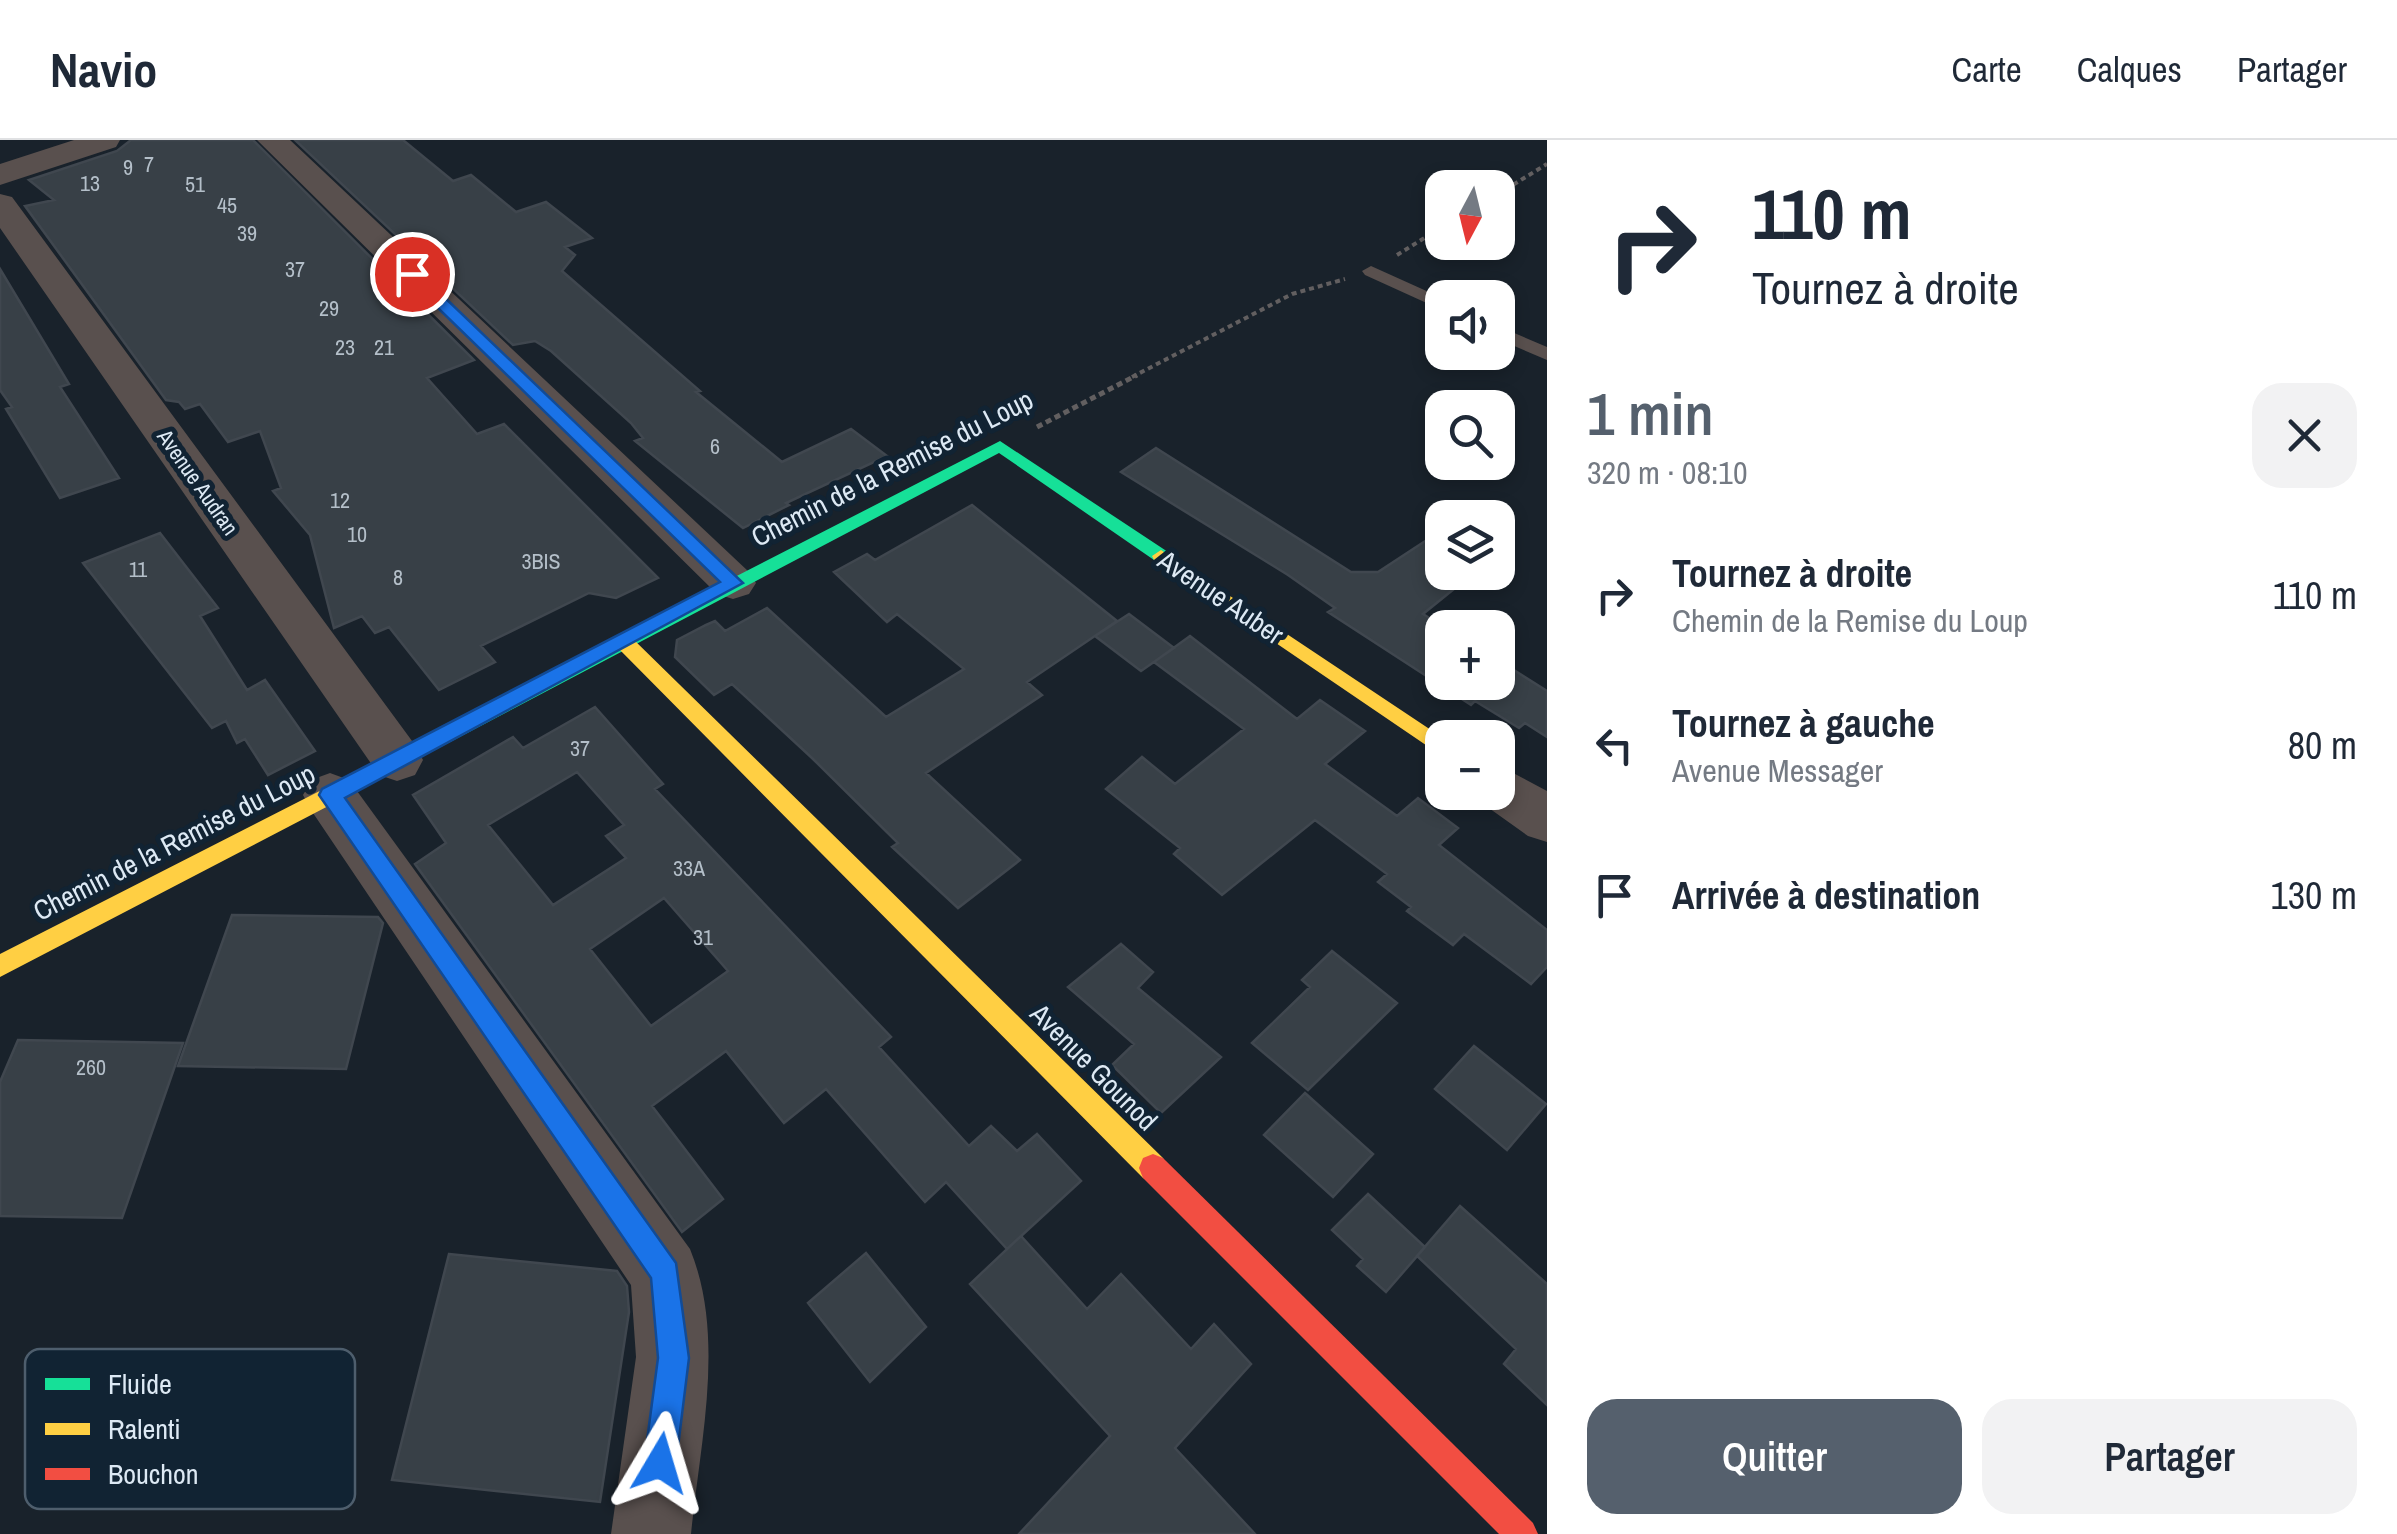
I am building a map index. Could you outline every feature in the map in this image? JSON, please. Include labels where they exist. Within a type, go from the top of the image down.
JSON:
[{"type":"street","points":[[0,175],[105,140]]},
{"type":"street","points":[[272,140],[733,583]]},
{"type":"street","name":"Avenue Audran","points":[[0,204],[396,760]]},
{"type":"street","name":"Chemin de la Remise du Loup","points":[[0,966],[1000,446]]},
{"type":"street","name":"Avenue Auber","points":[[1000,446],[1425,736]]},
{"type":"street","name":"Avenue Gounod","points":[[624,642],[1522,1534]]},
{"type":"street","points":[[330,795],[666,1274],[674,1358],[651,1534]]},
{"type":"street","points":[[1515,798],[1547,820]]},
{"type":"lane","points":[[1371,271],[1425,297]]},
{"type":"lane","points":[[1515,340],[1547,354]]},
{"type":"path","points":[[1515,184],[1547,164]]},
{"type":"path","name":"Chemin de la Remise du Loup","points":[[1000,446],[1292,294],[1371,271],[1425,238]]},
{"type":"building","points":[[131,140],[253,140],[474,360],[427,378],[477,434],[504,424],[658,578],[616,598],[589,593],[481,646],[495,662],[439,690],[389,627],[375,633],[362,616],[334,628],[310,535],[273,491],[281,488],[260,431],[228,442],[200,404],[185,409],[179,402],[166,400],[25,206],[54,200],[29,180],[117,151]]},
{"type":"building","points":[[295,140],[403,140],[453,181],[471,175],[516,212],[546,202],[592,238],[565,247],[575,255],[562,271],[700,391],[696,392],[782,462],[851,429],[887,456],[786,503],[789,505],[743,528],[635,441],[643,438],[631,423],[551,351],[535,341],[513,345]]},
{"type":"building","points":[[0,269],[69,384],[60,387],[119,478],[60,498],[6,409],[12,407],[0,390]]},
{"type":"building","points":[[1156,448],[1351,572],[1378,572],[1425,541],[1425,590],[1453,590],[1423,614],[1425,675],[1328,612],[1335,608],[1288,575],[1121,472]]},
{"type":"building","points":[[972,505],[1117,621],[1027,682],[1042,695],[926,773],[1020,860],[958,908],[892,847],[898,843],[732,684],[714,695],[675,657],[677,640],[715,621],[725,631],[767,608],[886,717],[964,669],[897,614],[887,622],[834,572],[867,554],[875,560]]},
{"type":"building","points":[[160,533],[218,608],[200,616],[247,690],[265,680],[315,751],[268,775],[245,739],[237,743],[226,721],[212,728],[83,563]]},
{"type":"building","points":[[1129,614],[1174,648],[1141,671],[1095,636]]},
{"type":"building","points":[[1190,636],[1297,719],[1320,700],[1365,731],[1325,764],[1397,816],[1418,798],[1425,803],[1425,810],[1434,810],[1458,828],[1439,845],[1547,930],[1547,967],[1531,984],[1464,934],[1453,945],[1407,911],[1411,907],[1378,882],[1387,874],[1315,820],[1222,895],[1174,854],[1180,848],[1106,789],[1142,757],[1175,784],[1244,729],[1154,662]]},
{"type":"building","points":[[1515,671],[1547,691],[1547,737],[1525,723],[1519,728],[1515,720],[1506,720],[1475,701],[1471,705],[1463,700],[1515,700]]},
{"type":"building","points":[[595,707],[663,784],[655,789],[891,1037],[879,1047],[969,1146],[991,1126],[1017,1151],[1037,1134],[1081,1181],[1007,1249],[946,1182],[925,1202],[826,1089],[784,1123],[726,1051],[652,1106],[723,1199],[682,1232],[415,864],[446,843],[413,795],[513,737],[523,748]],"holes":[[[577,772],[624,825],[606,836],[626,858],[553,905],[488,825]],[[664,898],[728,971],[651,1026],[590,949]]]},
{"type":"building","points":[[232,915],[378,917],[383,923],[346,1069],[178,1066]]},
{"type":"building","points":[[1121,944],[1153,972],[1138,988],[1221,1057],[1161,1113],[1112,1065],[1134,1044],[1068,987]]},
{"type":"building","points":[[1332,951],[1397,1003],[1308,1090],[1252,1043],[1310,987],[1302,980]]},
{"type":"building","points":[[18,1040],[183,1043],[122,1218],[0,1216],[0,1082]]},
{"type":"building","points":[[1474,1046],[1546,1104],[1507,1150],[1435,1089]]},
{"type":"building","points":[[1305,1093],[1373,1154],[1333,1197],[1264,1135]]},
{"type":"building","points":[[1368,1194],[1425,1247],[1386,1292],[1357,1266],[1363,1259],[1332,1230]]},
{"type":"building","points":[[1460,1206],[1547,1284],[1547,1405],[1504,1364],[1516,1349],[1417,1256]]},
{"type":"building","points":[[1021,1236],[1087,1309],[1121,1274],[1191,1349],[1214,1324],[1251,1364],[1175,1448],[1255,1534],[1019,1534],[1110,1436],[970,1284]]},
{"type":"building","points":[[866,1253],[926,1327],[870,1382],[808,1303]]},
{"type":"building","points":[[449,1254],[617,1271],[627,1286],[629,1312],[600,1502],[392,1480]]},
{"type":"traffic: fast","points":[[351,784],[1000,446],[1161,556]]},
{"type":"traffic: slow","points":[[1161,556],[1425,736]]},
{"type":"traffic: slow","points":[[624,642],[1153,1168]]},
{"type":"traffic: slow","points":[[0,966],[351,784]]},
{"type":"traffic: jam","points":[[1153,1168],[1522,1534]]},
{"type":"route","points":[[412,274],[733,583],[330,795],[666,1274],[674,1358],[660,1463]]}]
